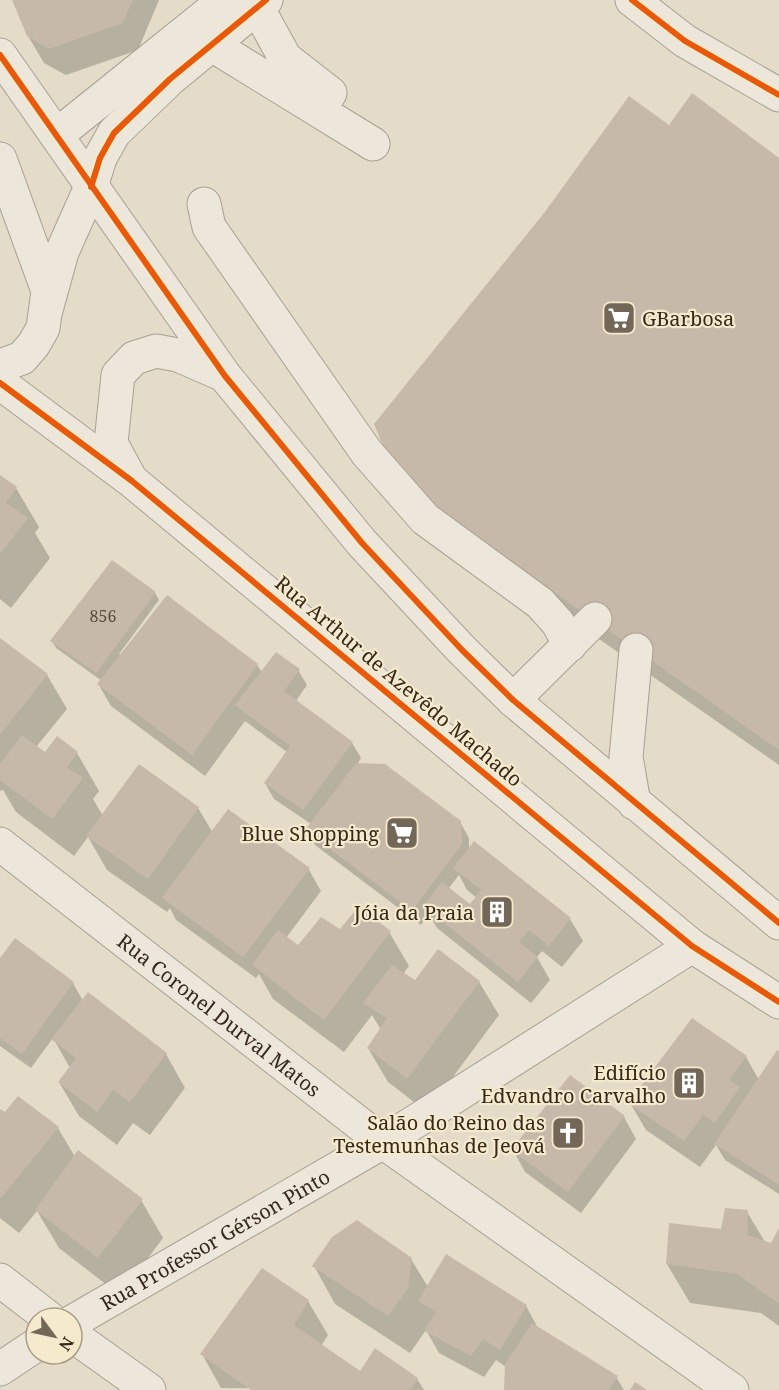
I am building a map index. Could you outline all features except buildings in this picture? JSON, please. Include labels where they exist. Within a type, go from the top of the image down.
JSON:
[{"type":"street","points":[[57,135],[225,0]]},
{"type":"street","points":[[632,0],[686,41],[779,95]]},
{"type":"street","points":[[46,310],[62,252],[91,188],[100,158],[114,133],[170,80],[261,4],[285,58],[378,137],[212,45]]},
{"type":"street","points":[[0,55],[57,135],[91,188],[225,376],[362,543],[462,651],[513,700],[779,923]]},
{"type":"street","points":[[0,159],[48,291],[43,328],[22,358],[0,366]]},
{"type":"street","points":[[204,204],[209,227],[366,453],[425,519],[540,603],[558,623],[570,645]]},
{"type":"street","points":[[132,482],[111,443],[118,375],[134,358],[156,351],[178,355],[225,376]]},
{"type":"street","name":"Rua Arthur de Azevêdo Machado","points":[[0,383],[132,482],[692,946],[779,1002]]},
{"type":"street","points":[[513,700],[595,619]]},
{"type":"street","points":[[634,803],[626,757],[636,650]]},
{"type":"street","name":"Rua Coronel Durval Matos","points":[[0,844],[383,1142],[732,1390]]},
{"type":"street","name":"Rua Professor Gérson Pinto","points":[[84,1315],[383,1142],[692,946]]},
{"type":"street","points":[[0,1280],[34,1306]]},
{"type":"street","points":[[84,1344],[149,1390]]},
{"type":"street","points":[[0,1369],[24,1353]]},
{"type":"cycle path","points":[[91,187],[100,158],[114,133],[170,79],[266,0]]},
{"type":"cycle path","points":[[632,0],[685,41],[779,95]]},
{"type":"cycle path","points":[[0,55],[225,376],[362,543],[462,650],[513,700],[779,923]]},
{"type":"cycle path","points":[[0,383],[132,481],[692,946],[779,1002]]},
{"type":"place","name":"GBarbosa","points":[[619,318]]},
{"type":"place","name":"Blue Shopping","points":[[402,833]]},
{"type":"place","name":"Jóia da Praia","points":[[497,912]]},
{"type":"place","name":"Edifício Edvandro Carvalho","points":[[689,1083]]},
{"type":"place","name":"Salão do Reino das Testemunhas de Jeová","points":[[568,1133]]}]
